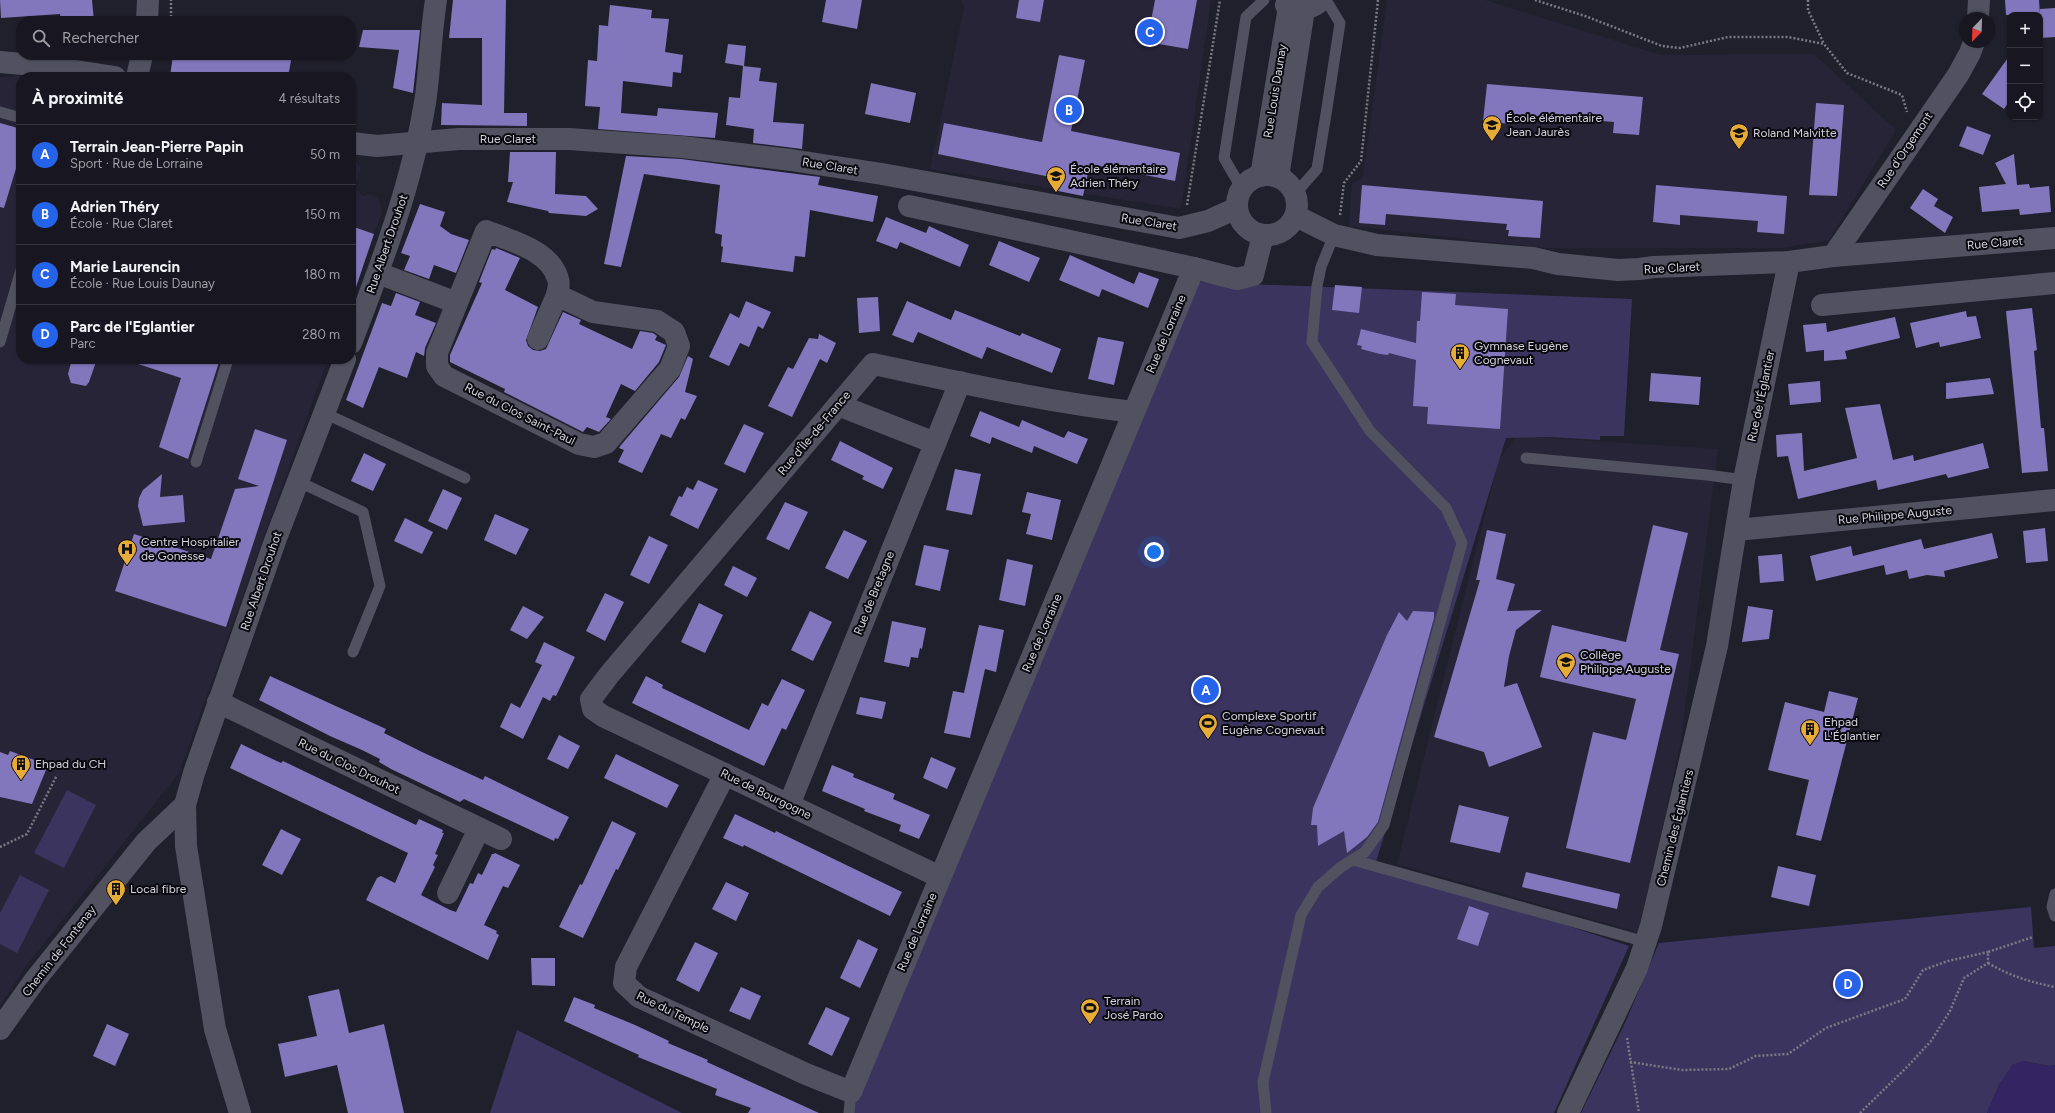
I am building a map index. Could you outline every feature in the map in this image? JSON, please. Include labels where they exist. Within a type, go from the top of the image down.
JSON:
[{"type":"street","points":[[146,16],[148,0]]},
{"type":"street","name":"Rue Albert Drouhot","points":[[356,330],[378,274],[404,196],[426,97],[436,0]]},
{"type":"street","points":[[1978,12],[1979,0]]},
{"type":"street","name":"Rue Louis Daunay","points":[[1270,176],[1298,4]]},
{"type":"street","name":"Rue d'Orgemont","points":[[1833,256],[1914,136],[1958,75],[1972,48]]},
{"type":"street","points":[[138,72],[141,60]]},
{"type":"street","points":[[0,62],[44,66],[83,72]]},
{"type":"street","name":"Rue Claret","points":[[356,144],[377,146],[459,139],[569,140],[682,147],[882,174],[1178,228],[1208,222],[1240,198]]},
{"type":"street","points":[[1270,176],[1288,183],[1296,193],[1298,202],[1296,216],[1288,227],[1277,234],[1263,235],[1251,230],[1241,220],[1240,198],[1251,180],[1270,176]]},
{"type":"street","points":[[909,206],[1194,268],[1237,279],[1253,275],[1263,235]]},
{"type":"street","name":"Rue Claret","points":[[1296,216],[1342,237],[1377,246],[1533,258],[1558,264],[1618,270],[1654,267],[1789,262],[1833,256],[2055,238]]},
{"type":"street","name":"Rue du Clos Saint-Paul","points":[[538,339],[557,295],[559,281],[552,266],[535,251],[486,231],[438,353],[437,366],[444,376],[579,444],[594,447],[606,443],[670,370],[680,346],[674,332],[657,321],[593,312],[557,295]]},
{"type":"street","name":"Rue de l'Églantier","points":[[1736,530],[1744,480],[1789,262]]},
{"type":"street","name":"Rue de Lorraine","points":[[850,1103],[940,877],[1194,268]]},
{"type":"street","points":[[378,274],[457,303]]},
{"type":"street","points":[[1822,305],[2055,283]]},
{"type":"street","name":"Rue Albert Drouhot","points":[[185,805],[218,702],[297,481],[343,364]]},
{"type":"street","name":"Rue d'Île-de-France","points":[[593,709],[591,699],[609,675],[873,364],[1098,408],[1134,412]]},
{"type":"street","name":"Rue de Bretagne","points":[[789,804],[960,382]]},
{"type":"street","points":[[838,405],[935,443]]},
{"type":"street","name":"Rue Philippe Auguste","points":[[1736,530],[2055,500]]},
{"type":"street","name":"Chemin des Églantiers","points":[[1568,1113],[1634,974],[1646,942],[1663,879],[1717,646],[1736,530]]},
{"type":"street","name":"Rue du Clos Drouhot","points":[[218,702],[501,839]]},
{"type":"street","name":"Rue de Bourgogne","points":[[593,709],[603,716],[940,877]]},
{"type":"street","name":"Rue du Temple","points":[[725,774],[626,967],[624,983],[639,997],[806,1074],[850,1103]]},
{"type":"street","points":[[185,805],[186,846],[216,1029],[240,1113]]},
{"type":"street","name":"Chemin de Fontenay","points":[[0,1029],[35,980],[146,842],[185,805]]},
{"type":"street","points":[[448,893],[479,829]]},
{"type":"lane","points":[[1240,198],[1224,158],[1246,17],[1264,0]]},
{"type":"lane","points":[[1296,193],[1317,169],[1327,108],[1340,23],[1326,0]]},
{"type":"lane","points":[[0,112],[16,117]]},
{"type":"lane","points":[[1266,1113],[1263,1082],[1301,915],[1318,887],[1365,852],[1384,825],[1462,543],[1446,508],[1370,431],[1312,342],[1320,267],[1342,237]]},
{"type":"lane","points":[[0,342],[16,287]]},
{"type":"lane","points":[[196,462],[226,364]]},
{"type":"lane","points":[[324,413],[466,478]]},
{"type":"lane","points":[[1526,458],[1707,475],[1744,480]]},
{"type":"lane","points":[[297,481],[363,512],[380,586],[353,652]]},
{"type":"lane","points":[[1353,860],[1646,942]]},
{"type":"lane","points":[[2055,894],[2052,907],[2055,916]]},
{"type":"path","points":[[171,0],[171,16]]},
{"type":"path","points":[[1178,228],[1185,216],[1220,0]]},
{"type":"path","points":[[1342,237],[1339,219],[1344,183],[1360,161],[1378,0]]},
{"type":"path","points":[[1535,0],[1585,16],[1662,46],[1680,48],[1728,37],[1788,37],[1824,44]]},
{"type":"path","points":[[1808,0],[1808,10],[1824,44],[1847,73],[1902,95],[1914,136]]},
{"type":"path","points":[[0,848],[27,834],[56,775]]},
{"type":"path","points":[[1630,1062],[1682,1070],[1729,1069],[1756,1056],[1788,1054],[1826,1028],[1878,1011],[1905,999],[1923,970],[1948,961],[1988,952],[2033,937]]},
{"type":"path","points":[[1988,952],[1988,963]]},
{"type":"path","points":[[1988,963],[2006,974],[2032,983],[2055,986]]},
{"type":"path","points":[[1860,1113],[1931,1041],[1950,1011],[1964,978],[1988,963]]},
{"type":"path","points":[[1627,1035],[1639,1113]]},
{"type":"shaded area","points":[[961,0],[1211,0],[1181,209],[930,169],[964,8]]},
{"type":"shaded area","points":[[1387,0],[1485,0],[1661,55],[1814,54],[1896,130],[1829,240],[1782,248],[1547,248],[1349,226],[1352,184],[1363,177]]},
{"type":"shaded area","name":"Centre Hospitalier de Gonesse","points":[[16,76],[16,364],[326,364],[179,773],[26,966],[0,1006],[0,77]]},
{"type":"shaded area","points":[[356,162],[361,167],[356,184]]},
{"type":"shaded area","points":[[356,189],[363,196],[370,194],[379,199],[382,212],[356,283]]},
{"type":"shaded area","name":"Complexe Sportif Eugène Cognevaut","points":[[1197,282],[1632,299],[1624,436],[1600,436],[1600,440],[1548,437],[1506,438],[1376,862],[1629,946],[1554,1113],[845,1113]]},
{"type":"shaded area","name":"Collège Philippe Auguste","points":[[1517,436],[1718,449],[1681,740],[1640,933],[1397,864],[1499,459]]},
{"type":"shaded area","points":[[67,790],[96,805],[64,868],[34,853]]},
{"type":"shaded area","points":[[20,875],[49,890],[17,953],[0,944],[0,913]]},
{"type":"shaded area","points":[[2031,907],[2034,948],[2055,946],[2055,1065],[2049,1066],[2023,1061],[2000,1083],[1987,1113],[1581,1113],[1626,1021],[1659,943]]},
{"type":"shaded area","points":[[517,1030],[682,1113],[490,1113]]},
{"type":"shaded area","points":[[2023,1061],[2049,1066],[2055,1065],[2055,1113],[1987,1113],[2000,1083],[2012,1065]]},
{"type":"building","points":[[0,0],[92,0],[94,16],[60,16],[60,14],[1,18]]},
{"type":"building","points":[[453,0],[506,0],[504,113],[527,113],[527,126],[441,125],[442,103],[482,105],[482,38],[449,38]]},
{"type":"building","points":[[826,0],[862,0],[857,29],[822,22]]},
{"type":"building","points":[[1019,0],[1044,0],[1040,22],[1016,18]]},
{"type":"building","points":[[1155,0],[1197,0],[1188,49],[1147,42]]},
{"type":"building","points":[[2005,0],[2039,0],[2040,12],[2007,12],[2006,15]]},
{"type":"building","points":[[610,5],[652,10],[651,18],[669,19],[665,52],[683,55],[681,73],[673,72],[672,87],[623,81],[621,113],[657,116],[658,108],[718,113],[715,138],[598,129],[600,107],[585,106],[588,60],[597,61],[599,25],[608,26]]},
{"type":"building","points":[[2055,8],[2055,37],[2043,38],[2043,12],[2040,12],[2040,9]]},
{"type":"building","points":[[363,30],[420,30],[413,93],[393,88],[399,50],[359,47]]},
{"type":"building","points":[[728,44],[746,46],[744,66],[725,63]]},
{"type":"building","points":[[1059,55],[1085,60],[1071,131],[1180,153],[1175,181],[1090,164],[1083,196],[1058,191],[1060,179],[938,154],[944,123],[1042,142]]},
{"type":"building","points":[[2007,59],[2007,104],[2004,109],[1982,94]]},
{"type":"building","points":[[172,60],[291,60],[289,72],[171,72]]},
{"type":"building","points":[[743,66],[761,68],[759,81],[777,83],[773,122],[804,124],[802,149],[753,143],[754,129],[726,125],[729,97],[740,98]]},
{"type":"building","points":[[871,83],[916,93],[910,123],[865,114]]},
{"type":"building","points":[[1487,84],[1643,97],[1639,135],[1613,133],[1614,122],[1511,114],[1510,124],[1483,121]]},
{"type":"building","points":[[1816,103],[1844,105],[1837,196],[1809,195]]},
{"type":"building","points":[[0,123],[16,128],[16,168],[4,208],[0,207]]},
{"type":"building","points":[[1967,126],[1991,135],[1983,155],[1959,146]]},
{"type":"building","points":[[510,152],[556,152],[555,194],[586,196],[598,209],[586,216],[549,213],[548,211],[507,202],[513,182],[508,182]]},
{"type":"building","points":[[2014,154],[2017,185],[2029,184],[2030,188],[2049,186],[2051,212],[2020,215],[2019,209],[1982,212],[1979,187],[2006,184],[1995,163]]},
{"type":"building","points":[[626,156],[681,159],[820,177],[818,185],[878,196],[873,222],[810,210],[805,257],[795,256],[793,272],[721,262],[723,247],[721,246],[722,235],[715,233],[720,185],[644,174],[621,267],[604,264]]},
{"type":"building","points":[[1362,185],[1543,201],[1540,238],[1508,236],[1509,230],[1506,230],[1507,224],[1386,214],[1385,225],[1359,223]]},
{"type":"building","points":[[1656,185],[1787,196],[1784,234],[1757,232],[1758,221],[1680,215],[1680,225],[1653,222]]},
{"type":"building","points":[[1923,189],[1938,199],[1934,206],[1953,217],[1945,233],[1910,208]]},
{"type":"building","points":[[420,204],[445,212],[440,226],[451,234],[469,240],[456,273],[434,265],[429,279],[404,270],[410,256],[401,253]]},
{"type":"building","points":[[886,217],[926,233],[929,226],[969,245],[960,267],[900,242],[897,249],[876,241]]},
{"type":"building","points":[[356,228],[374,234],[356,287]]},
{"type":"building","points":[[999,241],[1040,258],[1029,282],[989,265]]},
{"type":"building","points":[[496,248],[520,258],[505,290],[538,307],[526,340],[528,346],[533,350],[540,351],[546,349],[563,312],[581,320],[579,324],[632,349],[640,331],[653,333],[657,336],[655,340],[666,345],[659,362],[635,391],[621,384],[606,417],[611,419],[599,432],[587,427],[583,432],[504,392],[505,389],[450,362],[450,355],[482,283],[479,282],[492,249],[495,250]]},
{"type":"building","points":[[1070,255],[1134,284],[1139,272],[1159,279],[1148,308],[1102,289],[1099,297],[1059,280]]},
{"type":"building","points":[[1335,285],[1362,287],[1359,313],[1332,310]]},
{"type":"building","name":"Gymnase Eugène Cognevaut","points":[[1422,292],[1456,294],[1455,305],[1508,309],[1500,429],[1427,424],[1428,407],[1413,406],[1416,360],[1389,353],[1388,355],[1380,354],[1361,349],[1362,346],[1357,345],[1361,329],[1416,343],[1417,321],[1420,321]]},
{"type":"building","points":[[396,293],[420,302],[415,315],[436,323],[425,348],[424,356],[416,352],[407,378],[379,367],[363,408],[346,400],[382,303],[391,306]]},
{"type":"building","points":[[878,297],[880,331],[859,333],[857,298]]},
{"type":"building","points":[[746,301],[771,312],[763,329],[758,326],[749,347],[740,343],[729,366],[709,357],[730,313],[739,318]]},
{"type":"building","points":[[907,301],[951,320],[955,310],[1020,336],[1022,333],[1061,349],[1052,373],[987,347],[982,359],[918,332],[913,343],[892,335]]},
{"type":"building","points":[[2032,308],[2037,350],[2034,351],[2041,428],[2044,428],[2048,471],[2022,473],[2006,311]]},
{"type":"building","points":[[1966,311],[1967,317],[1976,316],[1981,338],[1940,347],[1939,342],[1916,348],[1910,323]]},
{"type":"building","points":[[1895,317],[1900,338],[1845,351],[1847,359],[1824,361],[1824,350],[1806,352],[1803,325],[1826,323],[1827,332]]},
{"type":"building","points":[[819,334],[836,343],[827,363],[820,359],[792,417],[768,406],[788,367],[793,369],[809,338],[818,339]]},
{"type":"building","points":[[1098,337],[1124,342],[1114,385],[1088,379]]},
{"type":"building","points":[[688,356],[693,359],[685,392],[697,396],[685,420],[681,418],[671,438],[661,434],[642,473],[618,462],[624,450],[619,448],[679,377]]},
{"type":"building","points":[[71,364],[95,364],[89,382],[86,386],[71,383],[68,374]]},
{"type":"building","points":[[138,364],[218,364],[188,459],[159,447],[181,378]]},
{"type":"building","points":[[1651,373],[1701,377],[1699,405],[1649,401]]},
{"type":"building","points":[[1990,378],[1994,394],[1946,399],[1946,383]]},
{"type":"building","points":[[1820,381],[1821,402],[1790,405],[1788,384]]},
{"type":"building","points":[[1880,404],[1893,460],[1913,455],[1914,461],[1983,443],[1989,468],[1948,478],[1946,474],[1878,490],[1876,480],[1798,499],[1788,456],[1777,457],[1776,435],[1802,433],[1804,471],[1857,458],[1845,408]]},
{"type":"building","points":[[980,411],[1019,427],[1022,420],[1064,438],[1068,431],[1088,439],[1077,464],[1034,446],[1032,453],[992,437],[990,444],[970,436]]},
{"type":"building","points":[[744,424],[764,433],[745,473],[724,464]]},
{"type":"building","points":[[255,429],[287,440],[226,627],[115,591],[134,534],[211,559],[235,489],[259,486],[238,479]]},
{"type":"building","points":[[840,441],[893,468],[883,489],[862,479],[864,476],[831,460]]},
{"type":"building","points":[[364,453],[386,464],[373,491],[351,481]]},
{"type":"building","points":[[955,469],[981,474],[972,515],[946,510]]},
{"type":"building","points":[[162,474],[160,497],[183,495],[185,522],[143,526],[138,506],[139,498],[143,490]]},
{"type":"building","points":[[698,480],[718,489],[698,529],[670,515],[679,496],[682,497],[687,487],[693,490]]},
{"type":"building","points":[[443,489],[462,498],[447,530],[428,521]]},
{"type":"building","points":[[1027,492],[1061,500],[1052,540],[1026,534],[1031,514],[1022,512]]},
{"type":"building","points":[[785,502],[808,512],[789,550],[766,539]]},
{"type":"building","points":[[495,514],[529,529],[516,555],[484,540]]},
{"type":"building","points":[[405,518],[433,532],[422,554],[394,541]]},
{"type":"building","points":[[1653,525],[1688,533],[1660,650],[1679,654],[1630,863],[1566,848],[1593,732],[1626,740],[1636,699],[1540,677],[1552,625],[1626,642]]},
{"type":"building","points":[[2045,528],[2048,561],[2026,563],[2023,531]]},
{"type":"building","points":[[844,530],[867,541],[848,579],[825,568]]},
{"type":"building","points":[[1487,530],[1506,534],[1496,579],[1515,584],[1507,611],[1542,610],[1516,630],[1509,656],[1504,687],[1517,683],[1542,747],[1489,767],[1484,752],[1434,737],[1480,580],[1476,580]]},
{"type":"building","points":[[1992,533],[1998,558],[1944,571],[1945,577],[1927,575],[1909,579],[1907,570],[1886,575],[1884,565],[1816,581],[1810,556],[1851,546],[1853,556],[1921,539],[1924,549]]},
{"type":"building","points":[[649,536],[668,545],[649,584],[630,575]]},
{"type":"building","points":[[924,545],[949,550],[940,591],[915,585]]},
{"type":"building","points":[[1782,554],[1784,581],[1760,583],[1758,556]]},
{"type":"building","points":[[1007,559],[1033,565],[1025,606],[999,600]]},
{"type":"building","points":[[733,566],[757,578],[747,597],[724,585]]},
{"type":"building","points":[[605,593],[624,602],[605,641],[586,631]]},
{"type":"building","points":[[699,603],[723,615],[705,653],[681,642]]},
{"type":"building","points":[[523,606],[544,617],[527,639],[510,630]]},
{"type":"building","points":[[1748,606],[1773,610],[1769,639],[1742,642]]},
{"type":"building","points":[[810,611],[832,622],[813,661],[791,650]]},
{"type":"building","points":[[1413,611],[1434,612],[1434,618],[1378,822],[1367,837],[1347,853],[1344,831],[1318,846],[1317,825],[1311,825],[1313,808],[1387,635],[1399,612],[1407,621]]},
{"type":"building","points":[[892,621],[926,628],[922,649],[920,648],[918,658],[911,657],[909,667],[884,662]]},
{"type":"building","points":[[979,625],[1004,630],[996,672],[985,669],[970,738],[944,733],[953,691],[964,693]]},
{"type":"building","points":[[544,642],[575,657],[556,696],[553,695],[550,701],[543,697],[523,739],[500,727],[511,703],[520,708],[542,665],[535,662]]},
{"type":"building","points":[[270,676],[386,729],[384,733],[422,752],[483,780],[485,776],[569,817],[558,839],[555,838],[554,841],[464,799],[460,802],[391,769],[379,762],[380,759],[330,736],[259,700]]},
{"type":"building","points":[[646,676],[663,685],[662,688],[749,730],[762,703],[768,706],[782,679],[805,690],[786,730],[782,728],[764,766],[632,703]]},
{"type":"building","name":"Ehpad L'Églantier","points":[[1829,691],[1858,698],[1821,841],[1796,835],[1809,780],[1768,770],[1785,702],[1824,712]]},
{"type":"building","points":[[860,697],[886,702],[882,719],[856,714]]},
{"type":"building","points":[[559,735],[580,746],[568,769],[547,759]]},
{"type":"building","points":[[241,744],[281,763],[283,761],[416,825],[419,819],[443,830],[442,833],[444,833],[435,854],[438,855],[433,865],[435,867],[421,895],[450,910],[456,912],[470,883],[473,884],[478,873],[482,875],[492,854],[495,853],[520,865],[508,888],[503,886],[484,925],[497,931],[496,933],[499,935],[488,960],[366,900],[377,878],[381,876],[395,883],[408,853],[230,768]]},
{"type":"building","name":"Ehpad du CH","points":[[10,751],[48,765],[32,804],[0,797],[0,752],[8,755]]},
{"type":"building","points":[[616,754],[679,785],[667,808],[604,778]]},
{"type":"building","points":[[931,757],[956,768],[947,789],[923,778]]},
{"type":"building","points":[[832,765],[854,774],[853,777],[895,794],[893,799],[930,815],[919,839],[899,831],[901,825],[864,811],[865,809],[822,791]]},
{"type":"building","points":[[1459,805],[1509,817],[1500,853],[1450,842]]},
{"type":"building","points":[[735,814],[775,833],[776,831],[902,892],[890,916],[744,845],[743,847],[723,838]]},
{"type":"building","points":[[612,821],[636,833],[618,870],[616,869],[583,938],[559,927],[580,884],[582,885]]},
{"type":"building","points":[[281,829],[301,839],[282,875],[262,865]]},
{"type":"building","points":[[1778,866],[1816,875],[1809,906],[1771,897]]},
{"type":"building","points":[[1526,872],[1620,894],[1617,909],[1522,887]]},
{"type":"building","points":[[726,882],[749,893],[736,921],[712,909]]},
{"type":"building","points":[[1469,906],[1489,913],[1478,946],[1457,939]]},
{"type":"building","points":[[858,939],[878,949],[860,988],[840,978]]},
{"type":"building","points":[[695,942],[718,953],[699,992],[676,980]]},
{"type":"building","points":[[531,958],[555,958],[555,986],[532,985]]},
{"type":"building","points":[[741,987],[761,996],[750,1020],[729,1011]]},
{"type":"building","points":[[339,989],[349,1033],[384,1024],[404,1113],[348,1113],[337,1065],[285,1077],[278,1044],[317,1036],[308,996]]},
{"type":"building","points":[[574,997],[595,1005],[594,1008],[635,1025],[669,1041],[668,1043],[708,1060],[707,1062],[819,1113],[748,1113],[751,1108],[715,1095],[717,1089],[638,1057],[639,1055],[564,1021]]},
{"type":"building","points":[[826,1007],[850,1018],[832,1056],[808,1044]]},
{"type":"building","points":[[107,1024],[129,1034],[115,1066],[93,1056]]},
{"type":"place","name":"Marie Laurencin","points":[[1150,32]]},
{"type":"place","name":"Adrien Théry","points":[[1069,110]]},
{"type":"place","name":"École élémentaire Jean Jaurès","points":[[1492,142]]},
{"type":"place","name":"Roland Malvitte","points":[[1739,150]]},
{"type":"place","name":"École élémentaire Adrien Théry","points":[[1056,193]]},
{"type":"place","name":"Gymnase Eugène Cognevaut","points":[[1460,370]]},
{"type":"place","name":"Centre Hospitalier de Gonesse","points":[[127,566]]},
{"type":"place","name":"Collège Philippe Auguste","points":[[1566,679]]},
{"type":"place","name":"Terrain Jean-Pierre Papin","points":[[1206,690]]},
{"type":"place","name":"Complexe Sportif Eugène Cognevaut","points":[[1208,740]]},
{"type":"place","name":"Ehpad L'Églantier","points":[[1810,746]]},
{"type":"place","name":"Ehpad du CH","points":[[21,781]]},
{"type":"place","name":"Local fibre","points":[[116,906]]},
{"type":"place","name":"Parc de l'Eglantier","points":[[1848,984]]},
{"type":"place","name":"Terrain José Pardo","points":[[1090,1025]]}]
